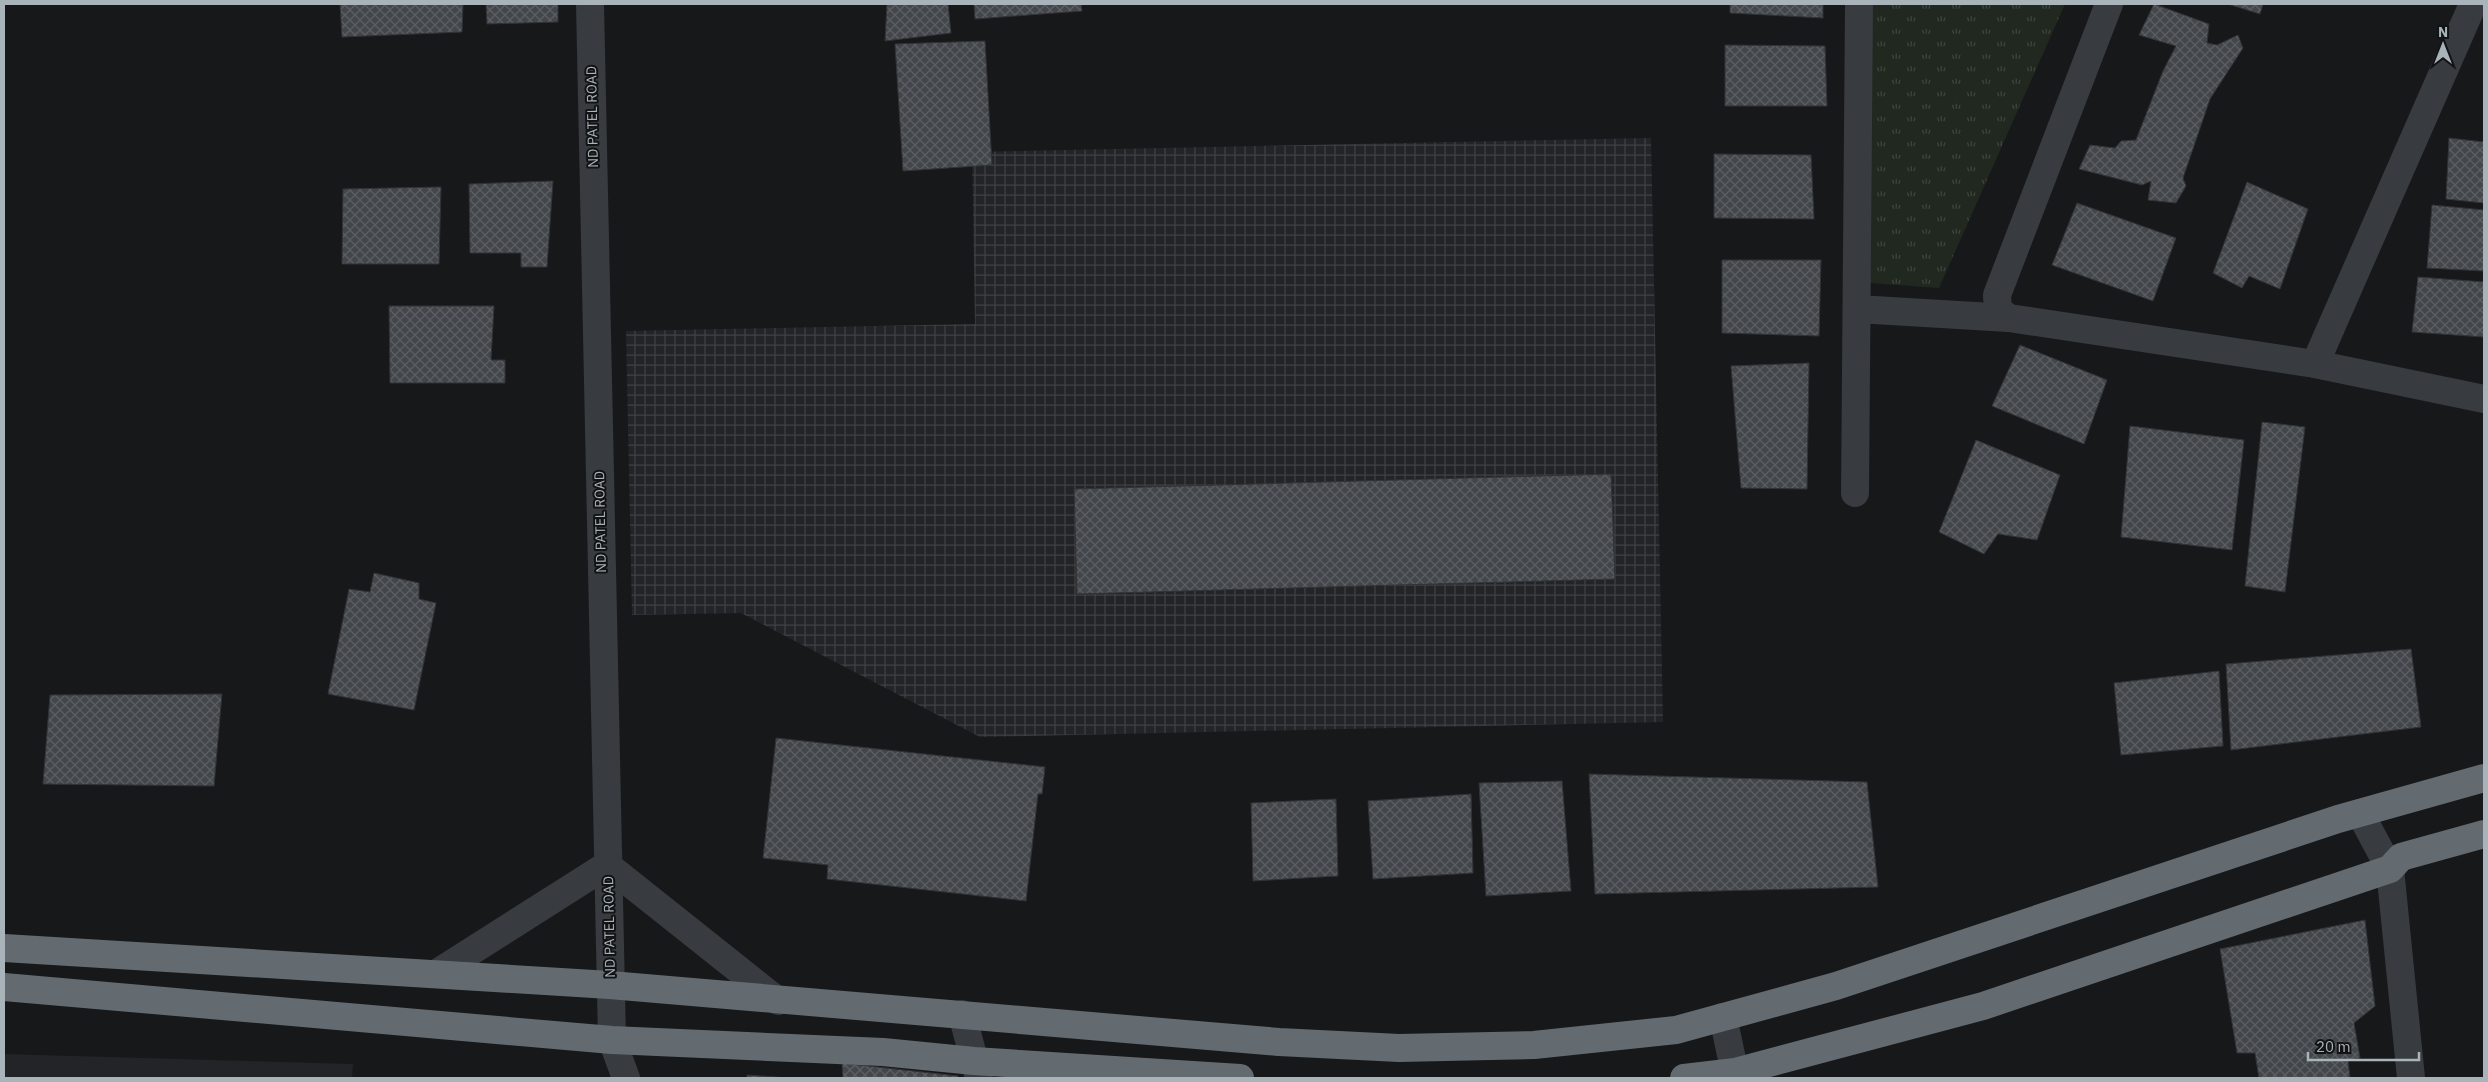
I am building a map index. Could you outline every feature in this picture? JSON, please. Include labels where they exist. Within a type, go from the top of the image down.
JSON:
[{"type":"highway","points":[[4,948],[610,985],[778,1001],[962,1014],[1279,1042],[1399,1048],[1534,1046],[1676,1030],[1845,983],[2360,813],[2484,778]]},
{"type":"highway","points":[[1684,1078],[1735,1075],[1983,1006],[2390,869],[2401,857],[2484,834]]},
{"type":"highway","points":[[4,987],[612,1040],[883,1052],[976,1070],[1240,1078]]},
{"type":"street","name":"ND PATEL ROAD","points":[[590,4],[610,985],[612,1040],[626,1078]]},
{"type":"street","points":[[1855,492],[1859,4]]},
{"type":"street","points":[[2009,318],[1998,310],[1997,295],[2109,4]]},
{"type":"street","points":[[2315,364],[2473,4]]},
{"type":"street","points":[[1857,309],[2009,318],[2315,364],[2484,399]]},
{"type":"street","points":[[2360,813],[2390,869],[2411,1078]]},
{"type":"street","points":[[437,973],[607,865],[778,1001]]},
{"type":"street","points":[[962,1014],[976,1070]]},
{"type":"street","points":[[1723,1017],[1735,1075]]},
{"type":"shaded area","points":[[1651,138],[1663,722],[980,737],[741,613],[632,615],[626,331],[975,324],[972,152]]},
{"type":"shaded area","points":[[4,1054],[353,1064],[352,1078],[4,1078]]},
{"type":"green space","points":[[1864,4],[2065,4],[1939,288],[1857,282]]},
{"type":"building","points":[[340,4],[463,4],[462,32],[342,37]]},
{"type":"building","points":[[486,4],[558,4],[558,22],[487,24]]},
{"type":"building","points":[[887,4],[948,4],[951,33],[885,41]]},
{"type":"building","points":[[974,4],[1081,4],[1082,11],[975,19]]},
{"type":"building","points":[[1730,4],[1823,4],[1823,18],[1730,13]]},
{"type":"building","points":[[2154,4],[2209,24],[2207,43],[2217,45],[2238,35],[2243,48],[2210,99],[2183,178],[2186,186],[2176,203],[2148,200],[2151,181],[2142,185],[2079,169],[2090,145],[2115,148],[2121,141],[2136,140],[2163,71],[2176,46],[2139,35]]},
{"type":"building","points":[[2228,4],[2263,4],[2260,14]]},
{"type":"building","points":[[985,41],[992,165],[903,171],[895,44]]},
{"type":"building","points":[[1725,45],[1825,46],[1827,106],[1725,106]]},
{"type":"building","points":[[2449,138],[2484,142],[2484,203],[2446,199]]},
{"type":"building","points":[[1714,154],[1811,155],[1814,219],[1714,218]]},
{"type":"building","points":[[553,181],[547,267],[521,267],[521,253],[470,253],[469,184]]},
{"type":"building","points":[[2247,182],[2308,209],[2280,289],[2249,276],[2242,288],[2213,273]]},
{"type":"building","points":[[441,187],[439,264],[342,264],[343,189]]},
{"type":"building","points":[[2077,203],[2176,238],[2153,301],[2052,265]]},
{"type":"building","points":[[2432,205],[2484,210],[2484,271],[2427,268]]},
{"type":"building","points":[[1722,260],[1821,260],[1819,336],[1722,333]]},
{"type":"building","points":[[2418,277],[2484,282],[2484,337],[2412,332]]},
{"type":"building","points":[[389,306],[494,306],[491,360],[505,360],[505,383],[390,383]]},
{"type":"building","points":[[2020,345],[2107,380],[2084,444],[1992,406]]},
{"type":"building","points":[[1809,363],[1807,489],[1741,488],[1731,366]]},
{"type":"building","points":[[2262,422],[2305,427],[2285,592],[2245,586]]},
{"type":"building","points":[[2130,426],[2244,440],[2232,550],[2121,537]]},
{"type":"building","points":[[1976,440],[2060,475],[2037,540],[1998,534],[1984,554],[1939,532]]},
{"type":"building","points":[[1611,474],[1615,579],[1077,594],[1074,489]]},
{"type":"building","points":[[374,573],[419,583],[419,599],[436,603],[414,710],[328,694],[349,589],[370,592]]},
{"type":"building","points":[[2411,649],[2421,727],[2231,750],[2226,664]]},
{"type":"building","points":[[2219,671],[2223,746],[2121,755],[2114,683]]},
{"type":"building","points":[[222,694],[214,786],[43,784],[50,695]]},
{"type":"building","points":[[776,738],[1045,767],[1042,794],[1038,794],[1026,901],[827,879],[828,865],[763,858]]},
{"type":"building","points":[[1589,774],[1867,782],[1878,887],[1595,894]]},
{"type":"building","points":[[1562,781],[1571,891],[1486,896],[1479,783]]},
{"type":"building","points":[[1471,794],[1473,873],[1373,879],[1368,801]]},
{"type":"building","points":[[1336,799],[1338,876],[1253,881],[1251,803]]},
{"type":"building","points":[[2365,920],[2375,1006],[2354,1023],[2360,1058],[2348,1061],[2350,1078],[2259,1078],[2255,1053],[2237,1053],[2220,949]]},
{"type":"building","points":[[842,1063],[958,1076],[958,1078],[843,1078]]},
{"type":"building","points":[[747,1075],[790,1078],[747,1078]]}]
